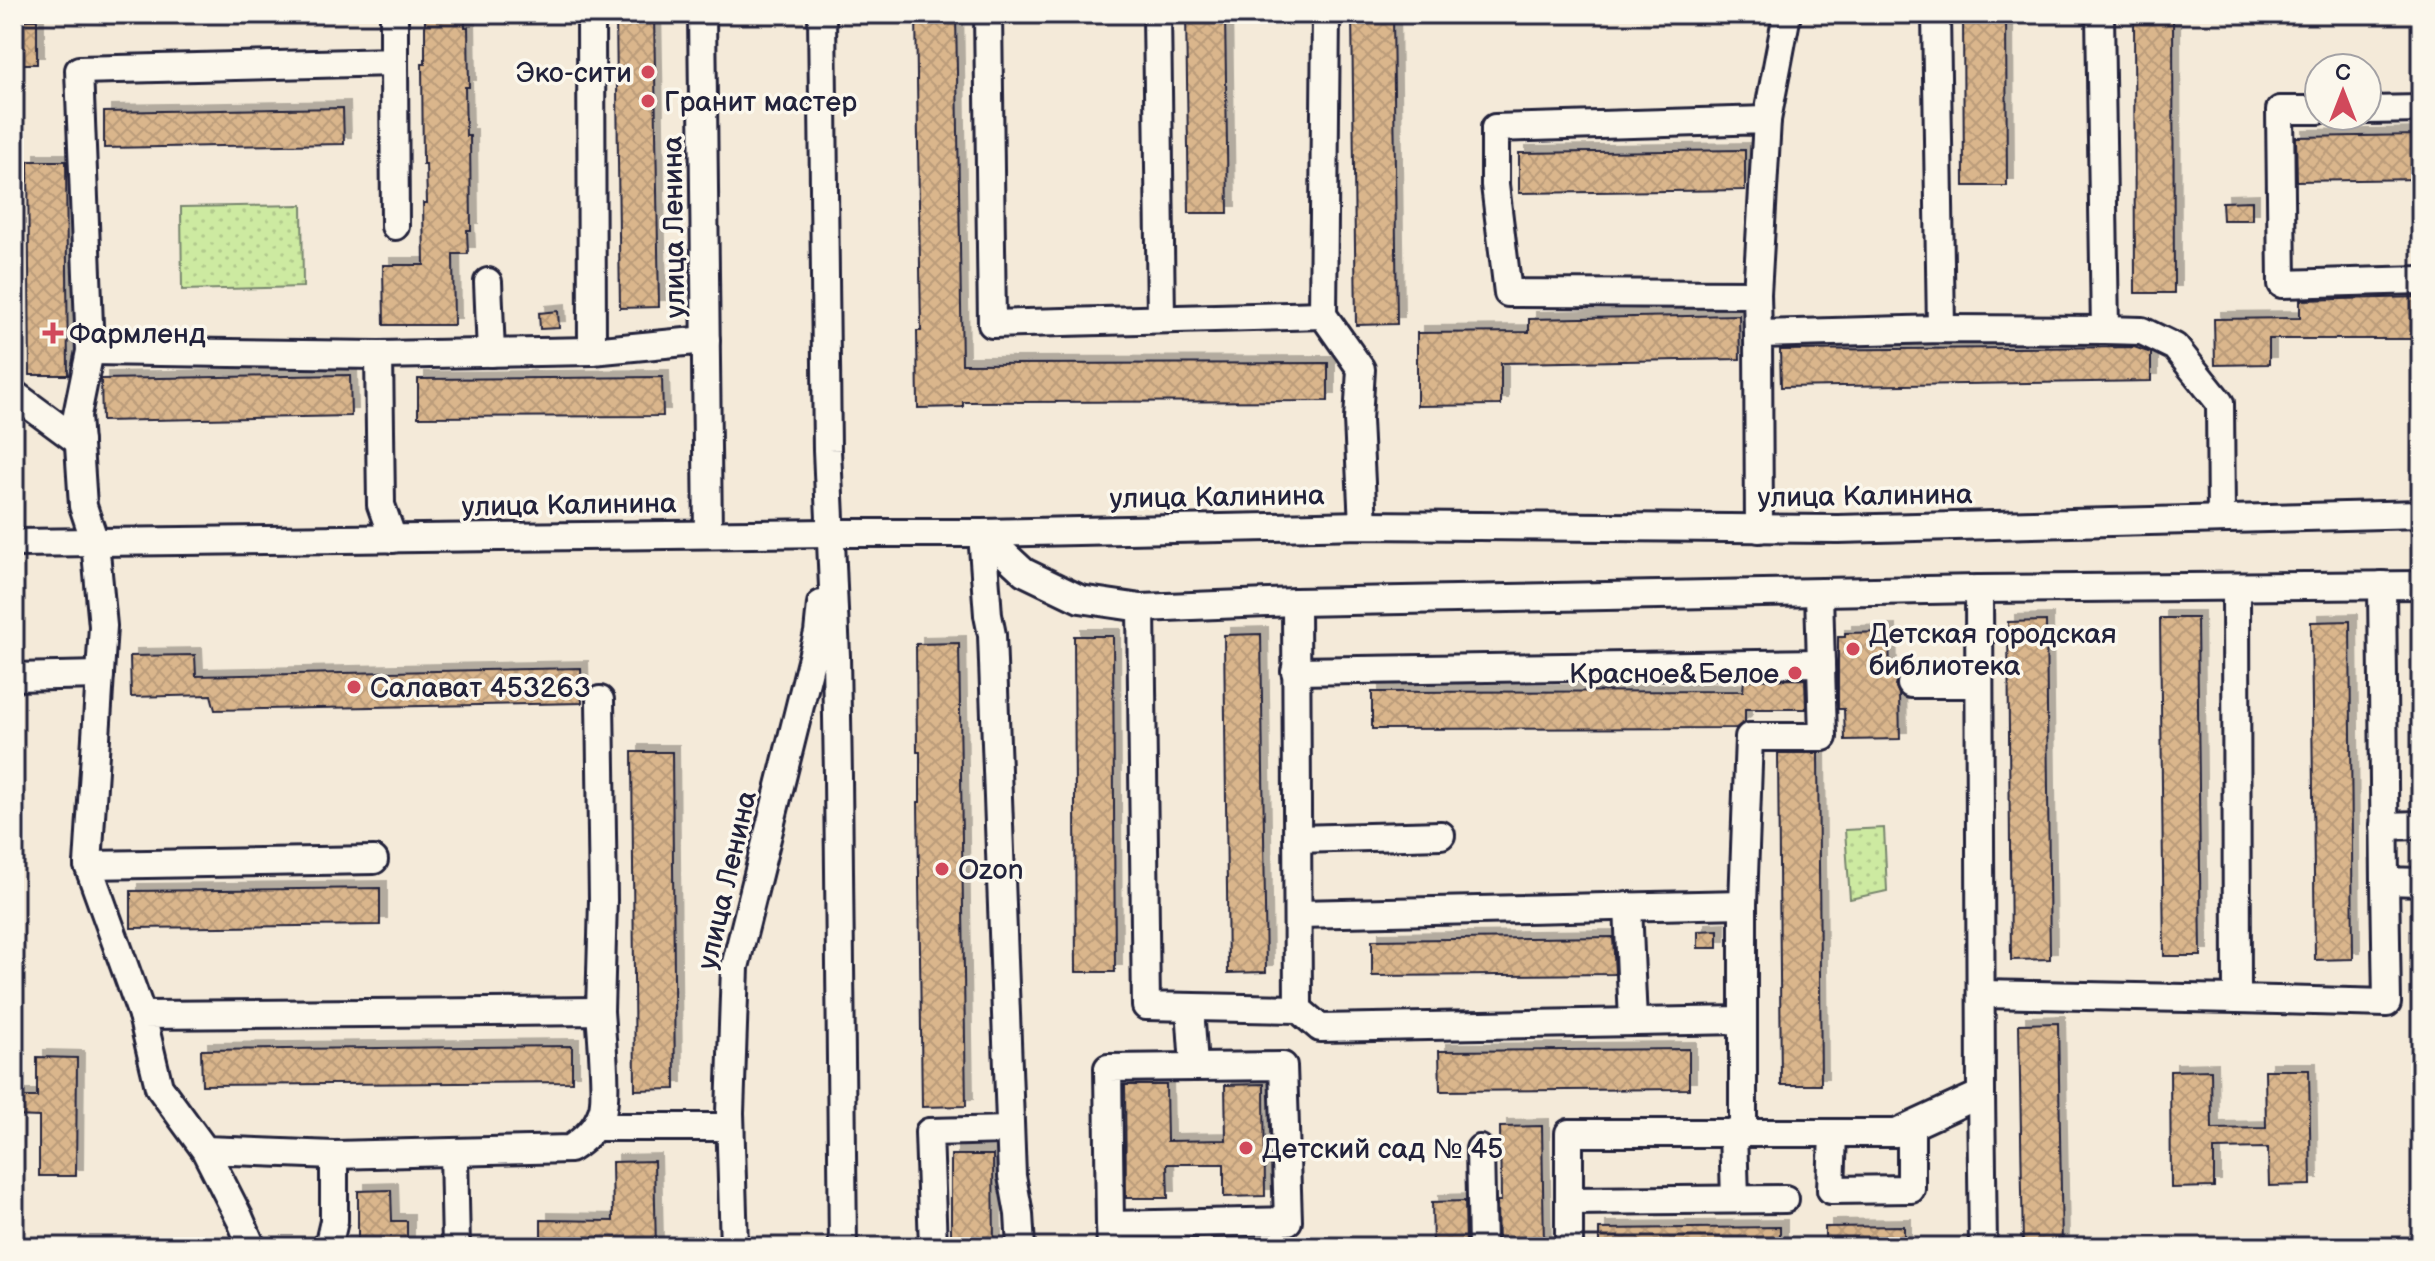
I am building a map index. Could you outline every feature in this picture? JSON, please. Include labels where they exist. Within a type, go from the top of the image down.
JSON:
[{"type":"street","points":[[394,14],[395,226]]},
{"type":"street","points":[[591,14],[592,351]]},
{"type":"street","name":"улица Ленина","points":[[702,14],[708,534]]},
{"type":"street","name":"улица Ленина","points":[[822,14],[829,533],[836,656],[843,1247]]},
{"type":"street","points":[[988,14],[992,324],[1323,315]]},
{"type":"street","points":[[1157,14],[1161,319]]},
{"type":"street","points":[[1326,14],[1323,315],[1361,369],[1358,420],[1363,525]]},
{"type":"street","points":[[1759,529],[1757,294],[1767,120],[1787,14]]},
{"type":"street","points":[[1936,14],[1941,329]]},
{"type":"street","points":[[2100,14],[2105,330]]},
{"type":"street","points":[[252,1247],[205,1150],[159,1087],[142,1015],[88,865],[103,626],[95,542],[83,506],[77,415],[90,351],[79,70],[394,62]]},
{"type":"street","points":[[2383,110],[2421,109]]},
{"type":"street","points":[[2303,110],[2280,110],[2282,284],[2421,280]]},
{"type":"street","points":[[1757,294],[1508,293],[1495,185],[1495,128],[1767,120]]},
{"type":"street","points":[[488,282],[491,353]]},
{"type":"street","points":[[1758,334],[1941,329],[2142,331],[2175,347],[2220,403],[2221,518]]},
{"type":"street","points":[[90,351],[379,355],[592,351],[706,340]]},
{"type":"street","points":[[379,355],[381,505],[393,539]]},
{"type":"street","points":[[14,394],[79,442]]},
{"type":"street","name":"улица Калинина","points":[[14,543],[982,533],[1363,525],[1838,529],[2421,514]]},
{"type":"street","name":"улица Ленина","points":[[734,1247],[730,1127],[735,967],[818,633],[829,533]]},
{"type":"street","points":[[982,533],[1024,572],[1080,599],[1141,608],[1296,602],[1979,589],[2421,585]]},
{"type":"street","points":[[982,533],[992,635],[1012,1176],[1021,1247]]},
{"type":"street","points":[[1981,994],[2387,1003],[2382,585]]},
{"type":"street","points":[[2236,588],[2237,999]]},
{"type":"street","points":[[1979,589],[1983,1247]]},
{"type":"street","points":[[1735,1199],[1743,1020],[1743,904],[1749,737],[1823,737],[1819,593]]},
{"type":"street","points":[[1296,602],[1298,1009]]},
{"type":"street","points":[[1141,608],[1146,1006],[1298,1009],[1320,1028],[1743,1020]]},
{"type":"street","points":[[1295,671],[1821,663]]},
{"type":"street","points":[[14,677],[100,675]]},
{"type":"street","points":[[1911,684],[1978,684]]},
{"type":"street","points":[[205,1150],[334,1155],[570,1149],[585,1140],[604,1108],[600,1011],[603,900],[600,700]]},
{"type":"street","points":[[2384,826],[2421,825]]},
{"type":"street","points":[[1297,839],[1441,835]]},
{"type":"street","points":[[88,865],[374,860]]},
{"type":"street","points":[[2385,881],[2421,882]]},
{"type":"street","points":[[1298,914],[1743,904]]},
{"type":"street","points":[[1628,906],[1633,1022]]},
{"type":"street","points":[[1190,1007],[1194,1066]]},
{"type":"street","points":[[142,1015],[600,1011]]},
{"type":"street","points":[[1194,1066],[1283,1066],[1288,1221],[1110,1236],[1108,1068],[1194,1066]]},
{"type":"street","points":[[1569,1247],[1569,1133],[1896,1133],[1981,1094]]},
{"type":"street","points":[[595,1127],[730,1127]]},
{"type":"street","points":[[1833,1133],[1831,1190],[1911,1189],[1911,1127]]},
{"type":"street","points":[[933,1247],[929,1132],[1010,1130]]},
{"type":"street","points":[[1480,1149],[1482,1247]]},
{"type":"street","points":[[454,1152],[456,1247]]},
{"type":"street","points":[[328,1247],[334,1221],[334,1155]]},
{"type":"street","points":[[1569,1201],[1785,1199]]},
{"type":"green space","points":[[302,205],[303,287],[182,290],[181,207]]},
{"type":"green space","points":[[1884,828],[1887,891],[1850,899],[1845,830]]},
{"type":"building","points":[[425,14],[465,14],[465,27],[468,27],[469,87],[465,87],[466,136],[470,136],[471,230],[467,230],[468,254],[453,254],[454,325],[384,325],[383,265],[424,265],[423,203],[427,203],[426,164],[423,164],[422,64],[425,64]]},
{"type":"building","points":[[616,14],[654,14],[659,307],[620,308]]},
{"type":"building","points":[[916,14],[956,14],[962,364],[1328,363],[1328,401],[963,402],[963,407],[918,408],[917,331],[921,331]]},
{"type":"building","points":[[1186,14],[1225,14],[1228,213],[1189,213]]},
{"type":"building","points":[[1352,14],[1393,14],[1397,324],[1356,325]]},
{"type":"building","points":[[1963,14],[2006,14],[2007,186],[1964,186]]},
{"type":"building","points":[[2134,14],[2173,14],[2174,293],[2135,293]]},
{"type":"building","points":[[14,20],[37,20],[37,64],[14,64]]},
{"type":"building","points":[[343,108],[344,144],[104,148],[104,112]]},
{"type":"building","points":[[2421,135],[2421,179],[2297,181],[2296,137]]},
{"type":"building","points":[[1745,150],[1745,190],[1519,193],[1519,153]]},
{"type":"building","points":[[28,161],[66,161],[68,375],[30,375]]},
{"type":"building","points":[[2252,201],[2252,220],[2223,220],[2222,202]]},
{"type":"building","points":[[2421,297],[2421,339],[2269,339],[2269,364],[2215,365],[2214,319],[2300,318],[2300,300]]},
{"type":"building","points":[[558,311],[559,328],[540,329],[539,313]]},
{"type":"building","points":[[1739,315],[1740,359],[1501,363],[1501,405],[1417,406],[1417,333],[1529,332],[1529,319]]},
{"type":"building","points":[[2134,347],[2151,353],[2151,381],[1781,387],[1780,350]]},
{"type":"building","points":[[350,375],[351,416],[102,421],[101,379]]},
{"type":"building","points":[[662,377],[663,416],[418,417],[418,379]]},
{"type":"building","points":[[2160,618],[2197,618],[2201,956],[2164,956]]},
{"type":"building","points":[[2046,621],[2050,959],[2011,960],[2008,622]]},
{"type":"building","points":[[2350,621],[2353,959],[2315,960],[2311,622]]},
{"type":"building","points":[[1889,632],[1890,675],[1898,675],[1895,685],[1899,694],[1900,739],[1845,740],[1844,709],[1838,709],[1838,637],[1845,637],[1845,633]]},
{"type":"building","points":[[1261,634],[1266,972],[1228,973],[1224,635]]},
{"type":"building","points":[[1074,636],[1113,636],[1115,972],[1076,972]]},
{"type":"building","points":[[959,643],[966,1106],[922,1107],[920,752],[917,752],[916,644]]},
{"type":"building","points":[[195,655],[196,676],[581,668],[582,703],[215,710],[211,695],[131,697],[130,656]]},
{"type":"building","points":[[1805,679],[1806,709],[1745,709],[1745,722],[1736,728],[1372,729],[1372,692],[1743,691],[1744,680]]},
{"type":"building","points":[[632,752],[672,752],[675,1089],[635,1090]]},
{"type":"building","points":[[1778,753],[1818,753],[1821,1085],[1781,1085]]},
{"type":"building","points":[[380,888],[380,925],[131,928],[131,891]]},
{"type":"building","points":[[1718,930],[1718,948],[1698,948],[1698,931]]},
{"type":"building","points":[[1613,937],[1615,974],[1372,976],[1372,940]]},
{"type":"building","points":[[2058,1023],[2062,1247],[2023,1247],[2019,1024]]},
{"type":"building","points":[[572,1046],[572,1082],[202,1085],[201,1050]]},
{"type":"building","points":[[1689,1049],[1689,1089],[1440,1091],[1439,1051]]},
{"type":"building","points":[[37,1057],[77,1058],[76,1176],[39,1176],[39,1117],[14,1116],[14,1097],[37,1097]]},
{"type":"building","points":[[2211,1070],[2212,1129],[2266,1128],[2265,1070],[2309,1070],[2311,1185],[2269,1186],[2268,1148],[2214,1149],[2214,1187],[2171,1188],[2170,1071]]},
{"type":"building","points":[[1264,1084],[1265,1196],[1224,1197],[1224,1164],[1167,1164],[1168,1198],[1126,1198],[1125,1085],[1166,1085],[1167,1141],[1226,1140],[1225,1085]]},
{"type":"building","points":[[1542,1126],[1544,1247],[1498,1247],[1500,1127]]},
{"type":"building","points":[[951,1155],[993,1155],[994,1247],[951,1247]]},
{"type":"building","points":[[654,1161],[656,1247],[541,1247],[541,1220],[613,1221],[612,1162]]},
{"type":"building","points":[[391,1190],[392,1221],[407,1221],[407,1247],[358,1247],[358,1191]]},
{"type":"building","points":[[1465,1201],[1466,1247],[1433,1247],[1432,1202]]},
{"type":"building","points":[[1904,1226],[1904,1247],[1825,1247],[1825,1227]]},
{"type":"building","points":[[1780,1227],[1780,1247],[1599,1247],[1599,1229]]},
{"type":"place","name":"Эко-сити","points":[[648,72]]},
{"type":"place","name":"Гранит мастер","points":[[648,101]]},
{"type":"place","name":"Фармленд","points":[[53,333]]},
{"type":"place","name":"Детская городская библиотека","points":[[1853,649]]},
{"type":"place","name":"Красное&Белое","points":[[1795,673]]},
{"type":"place","name":"Салават 453263","points":[[354,687]]},
{"type":"place","name":"Ozon","points":[[942,869]]},
{"type":"place","name":"Детский сад № 45","points":[[1246,1148]]}]
